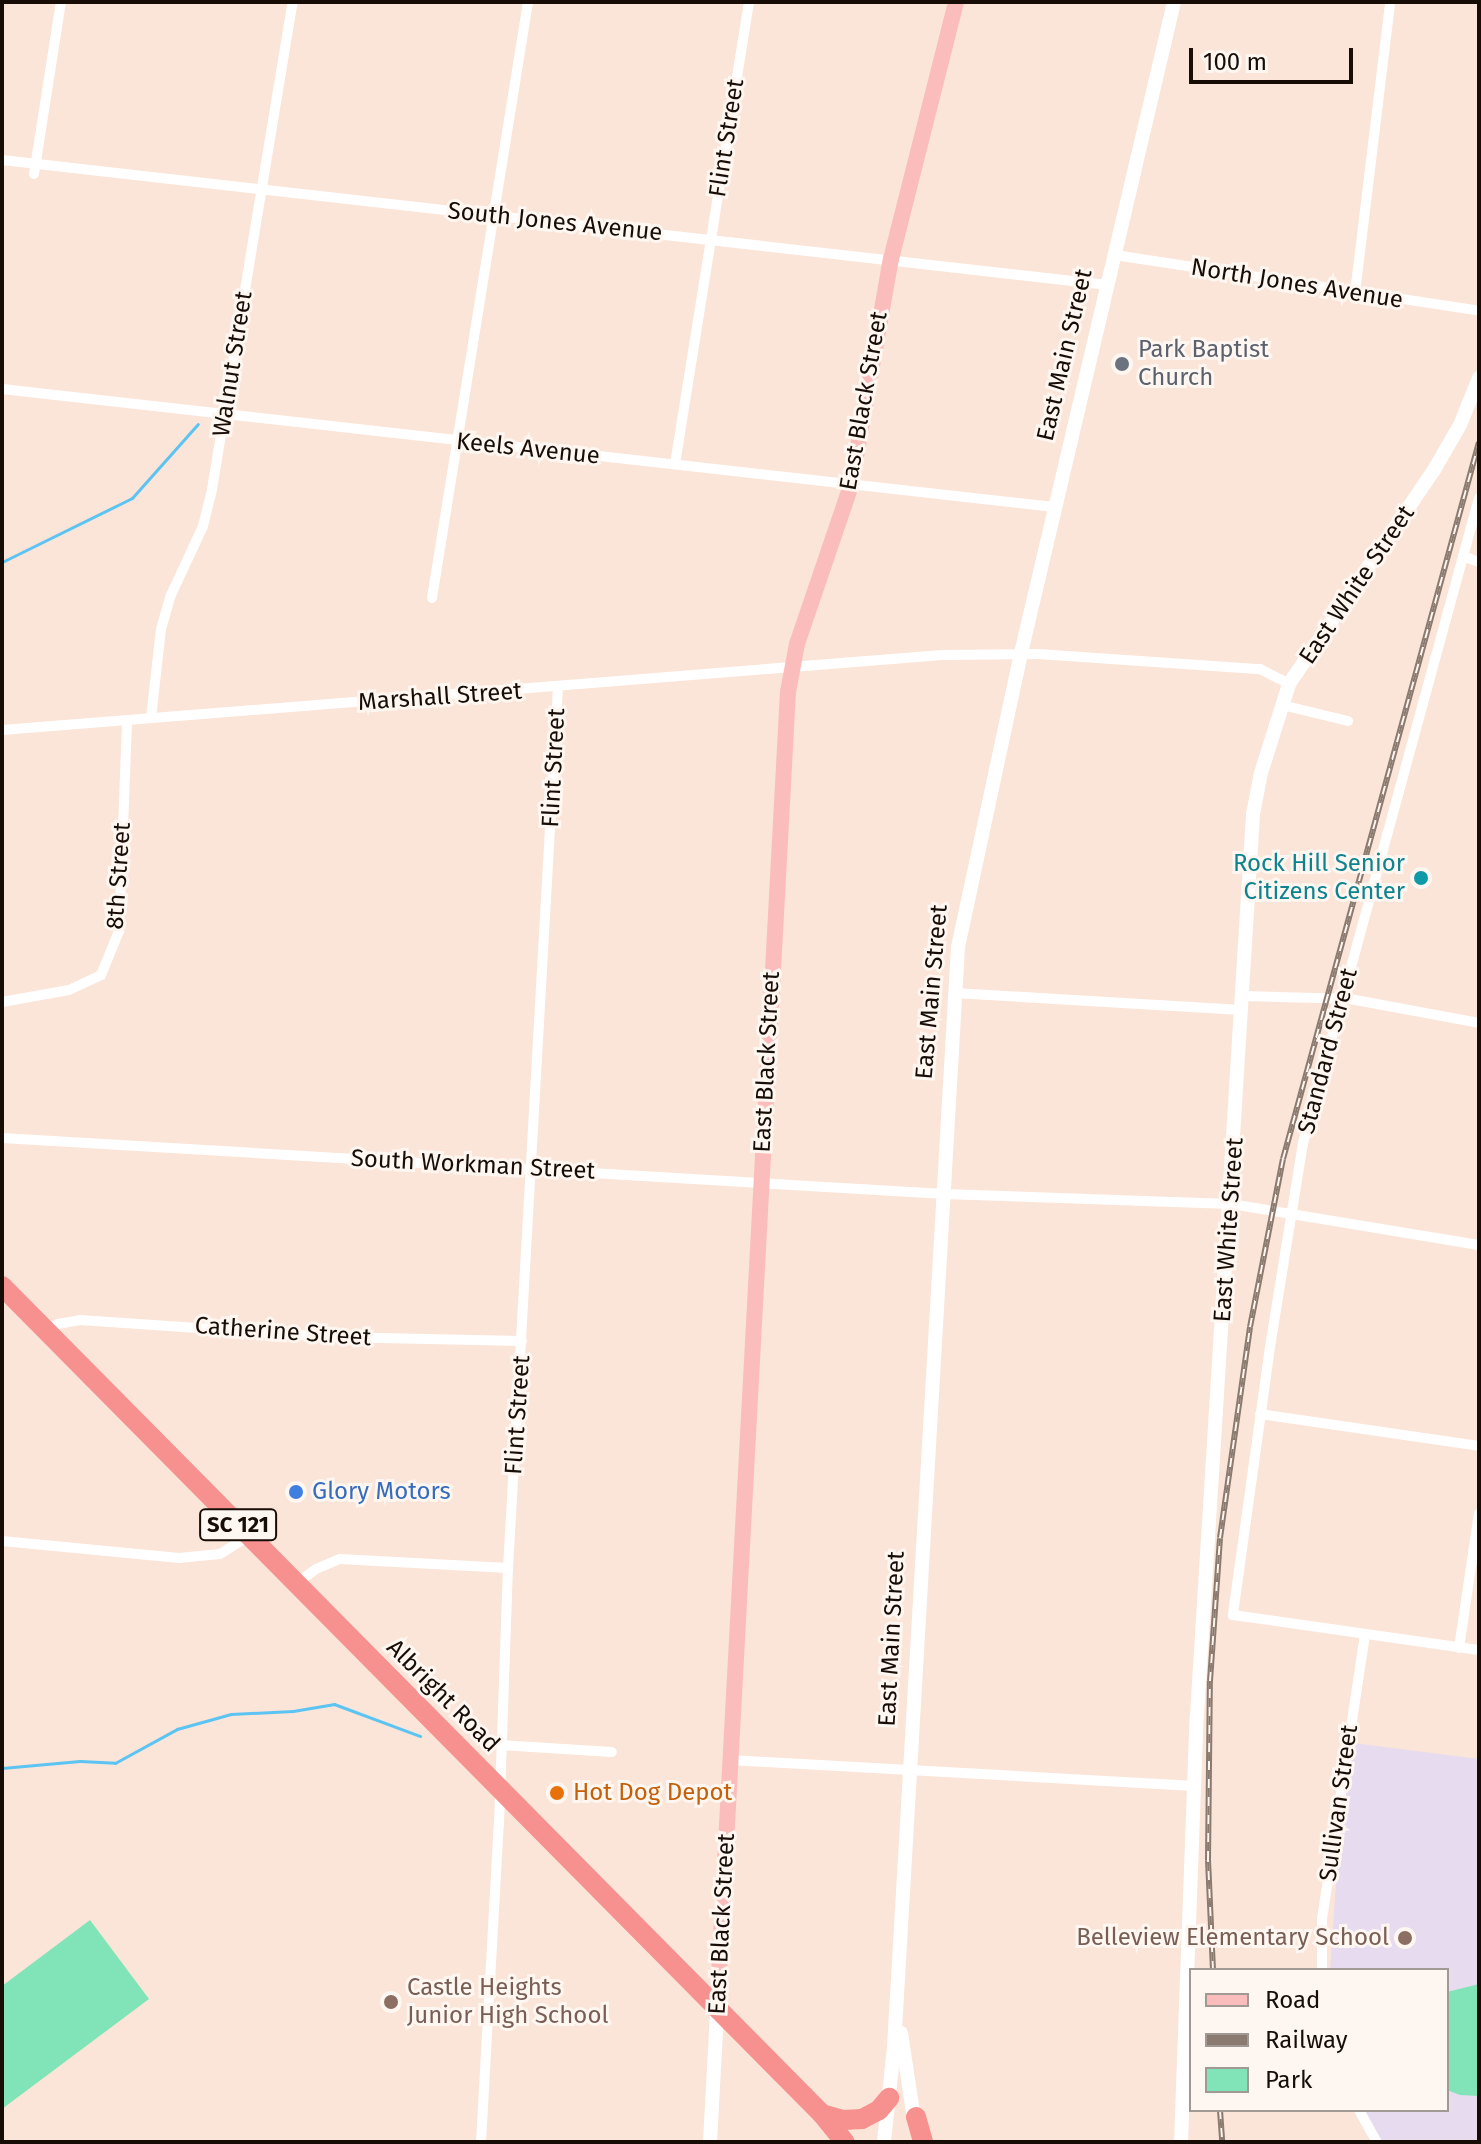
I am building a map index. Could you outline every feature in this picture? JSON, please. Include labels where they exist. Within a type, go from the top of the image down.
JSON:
[{"type":"highway","name":"Albright Road","points":[[2,1286],[848,2141]]},
{"type":"highway","points":[[822,2114],[843,2120],[862,2119],[879,2110],[889,2098]]},
{"type":"highway","points":[[916,2117],[923,2142]]},
{"type":"main road","name":"East Black Street","points":[[717,2011],[760,1183],[791,668],[851,485],[891,259],[956,2]]},
{"type":"street","points":[[34,169],[61,2]]},
{"type":"street","name":"Walnut Street","points":[[151,718],[161,629],[171,595],[203,526],[225,416],[293,2]]},
{"type":"street","points":[[432,598],[528,2]]},
{"type":"street","name":"Flint Street","points":[[675,464],[749,2]]},
{"type":"street","name":"East Main Street","points":[[884,2142],[897,2009],[955,993],[963,912],[1054,507],[1174,2]]},
{"type":"street","points":[[1355,293],[1390,2]]},
{"type":"street","name":"South Jones Avenue","points":[[2,160],[34,169],[261,189],[1108,285]]},
{"type":"street","name":"North Jones Avenue","points":[[1115,255],[1479,311]]},
{"type":"street","name":"East White Street","points":[[1181,2142],[1194,1786],[1253,814],[1289,684],[1434,470],[1460,425],[1479,378]]},
{"type":"street","name":"Keels Avenue","points":[[2,389],[1054,507]]},
{"type":"street","name":"Standard Street","points":[[1365,1636],[1233,1615],[1260,1414],[1303,1143],[1479,498]]},
{"type":"street","points":[[1463,556],[1479,562]]},
{"type":"street","name":"Marshall Street","points":[[2,730],[942,655],[1021,653],[1260,669],[1289,684]]},
{"type":"street","name":"Flint Street","points":[[481,2142],[508,1568],[558,688]]},
{"type":"street","points":[[1282,705],[1348,721]]},
{"type":"street","name":"8th Street","points":[[2,1002],[69,990],[101,975],[119,931],[127,720]]},
{"type":"street","points":[[955,993],[1242,1003],[1341,999],[1479,1023]]},
{"type":"street","name":"South Workman Street","points":[[2,1138],[944,1194],[1231,1204],[1479,1245]]},
{"type":"street","name":"Catherine Street","points":[[46,1331],[58,1324],[80,1320],[332,1337],[522,1341]]},
{"type":"street","points":[[1260,1414],[1479,1446]]},
{"type":"street","points":[[1459,1648],[1479,1513]]},
{"type":"street","points":[[2,1541],[179,1558],[220,1554],[249,1536]]},
{"type":"street","points":[[296,1584],[328,1562],[340,1559],[508,1568]]},
{"type":"street","points":[[1365,1636],[1479,1650]]},
{"type":"street","name":"Sullivan Street","points":[[1322,1968],[1322,1919],[1365,1636]]},
{"type":"street","points":[[500,1745],[612,1752]]},
{"type":"street","points":[[730,1760],[1194,1786]]},
{"type":"street","name":"East Main Street","points":[[897,2009],[916,2117],[913,2142]]},
{"type":"street","name":"East Black Street","points":[[710,2142],[717,2011]]},
{"type":"street","points":[[1360,2112],[1377,2142]]},
{"type":"shaded area","name":"Belleview Elementary School","points":[[1353,1743],[1479,1759],[1479,2142],[1382,2142],[1365,2112],[1449,2112],[1449,1968],[1330,1968],[1341,1812]]},
{"type":"green space","points":[[90,1920],[149,1999],[2,2109],[2,1986]]},
{"type":"green space","points":[[1479,1984],[1479,2096],[1449,2091],[1449,1992]]},
{"type":"waterway","points":[[2,562],[132,498],[198,424]]},
{"type":"waterway","points":[[2,1768],[80,1761],[115,1763],[177,1729],[231,1714],[293,1711],[334,1704],[420,1736]]},
{"type":"railway","points":[[1213,1968],[1208,1860],[1210,1681],[1220,1538],[1250,1327],[1283,1159],[1479,442]]},
{"type":"railway","points":[[1220,2112],[1222,2142]]},
{"type":"place","name":"Park Baptist Church","points":[[1122,364]]},
{"type":"place","name":"Rock Hill Senior Citizens Center","points":[[1421,878]]},
{"type":"place","name":"Glory Motors","points":[[296,1492]]},
{"type":"place","name":"Hot Dog Depot","points":[[557,1793]]},
{"type":"place","name":"Belleview Elementary School","points":[[1405,1938]]},
{"type":"place","name":"Castle Heights Junior High School","points":[[391,2002]]}]
